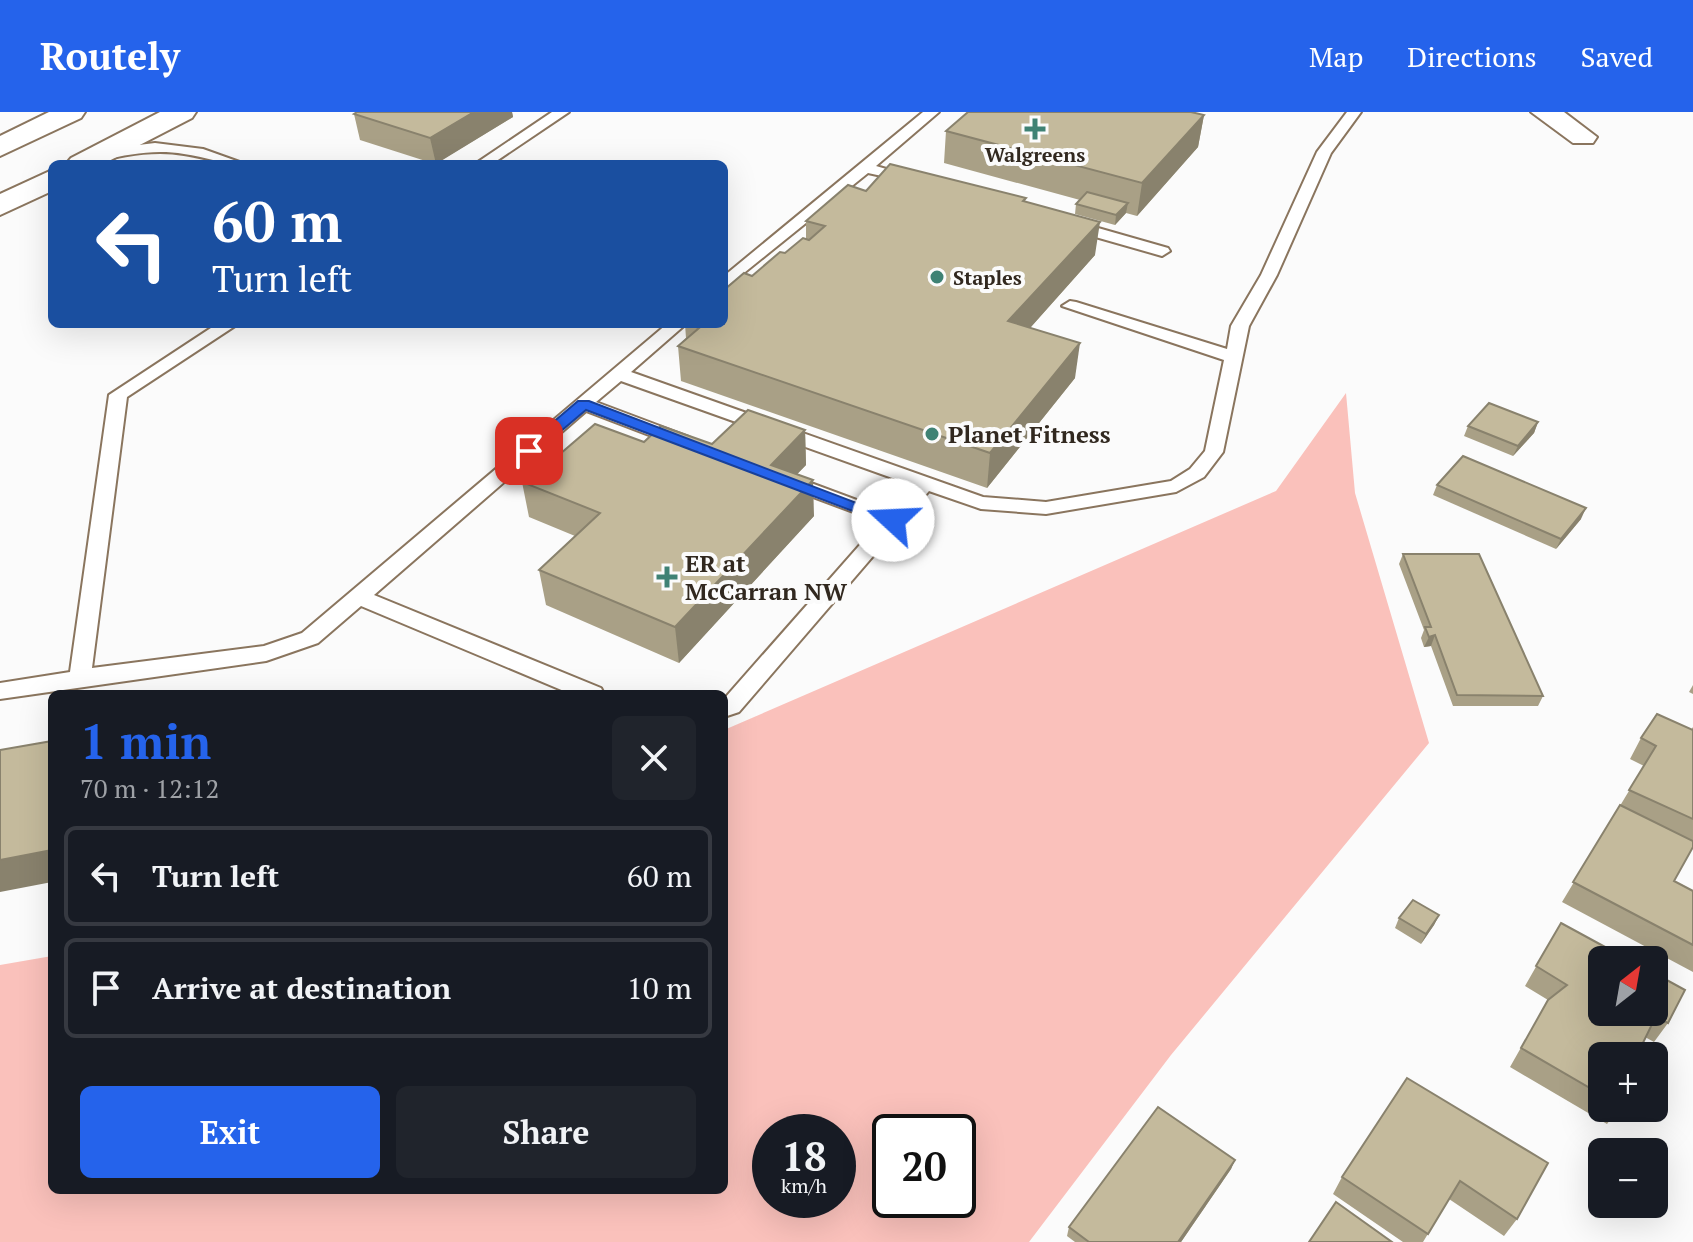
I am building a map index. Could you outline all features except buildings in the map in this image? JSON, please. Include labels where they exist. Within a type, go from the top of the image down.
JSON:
[{"type":"main road","points":[[0,147],[71,112]]},
{"type":"main road","points":[[88,160],[182,112]]},
{"type":"main road","points":[[1545,112],[1583,137]]},
{"type":"main road","points":[[0,206],[48,181]]},
{"type":"lane","points":[[488,160],[562,112]]},
{"type":"lane","points":[[728,281],[932,112]]},
{"type":"lane","points":[[619,374],[981,503],[1046,508],[1176,486],[1197,473],[1214,452],[1231,356],[1240,326],[1269,275],[1324,152],[1354,112]]},
{"type":"lane","points":[[93,160],[157,145],[187,147],[226,160]]},
{"type":"lane","points":[[864,167],[924,184]]},
{"type":"lane","points":[[1058,222],[1162,251]]},
{"type":"lane","points":[[1070,306],[1231,356]]},
{"type":"lane","points":[[80,678],[111,428],[118,395],[223,328]]},
{"type":"lane","points":[[0,691],[266,653],[310,638],[672,328]]},
{"type":"lane","points":[[584,404],[701,448]]},
{"type":"lane","points":[[760,470],[893,520]]},
{"type":"lane","points":[[728,707],[925,483]]},
{"type":"lane","points":[[359,597],[583,690]]},
{"type":"shaded area","points":[[1346,393],[1355,493],[1429,743],[1171,1055],[1029,1242],[0,1242],[0,965],[48,957],[48,1194],[728,1194],[728,728],[1276,491]]},
{"type":"place","name":"Walgreens","points":[[1035,129]]},
{"type":"place","name":"Staples","points":[[937,277]]},
{"type":"place","name":"Planet Fitness","points":[[932,434]]},
{"type":"place","name":"ER at McCarran NW","points":[[667,577]]},
{"type":"route","points":[[529,451],[584,404],[893,520]]}]
